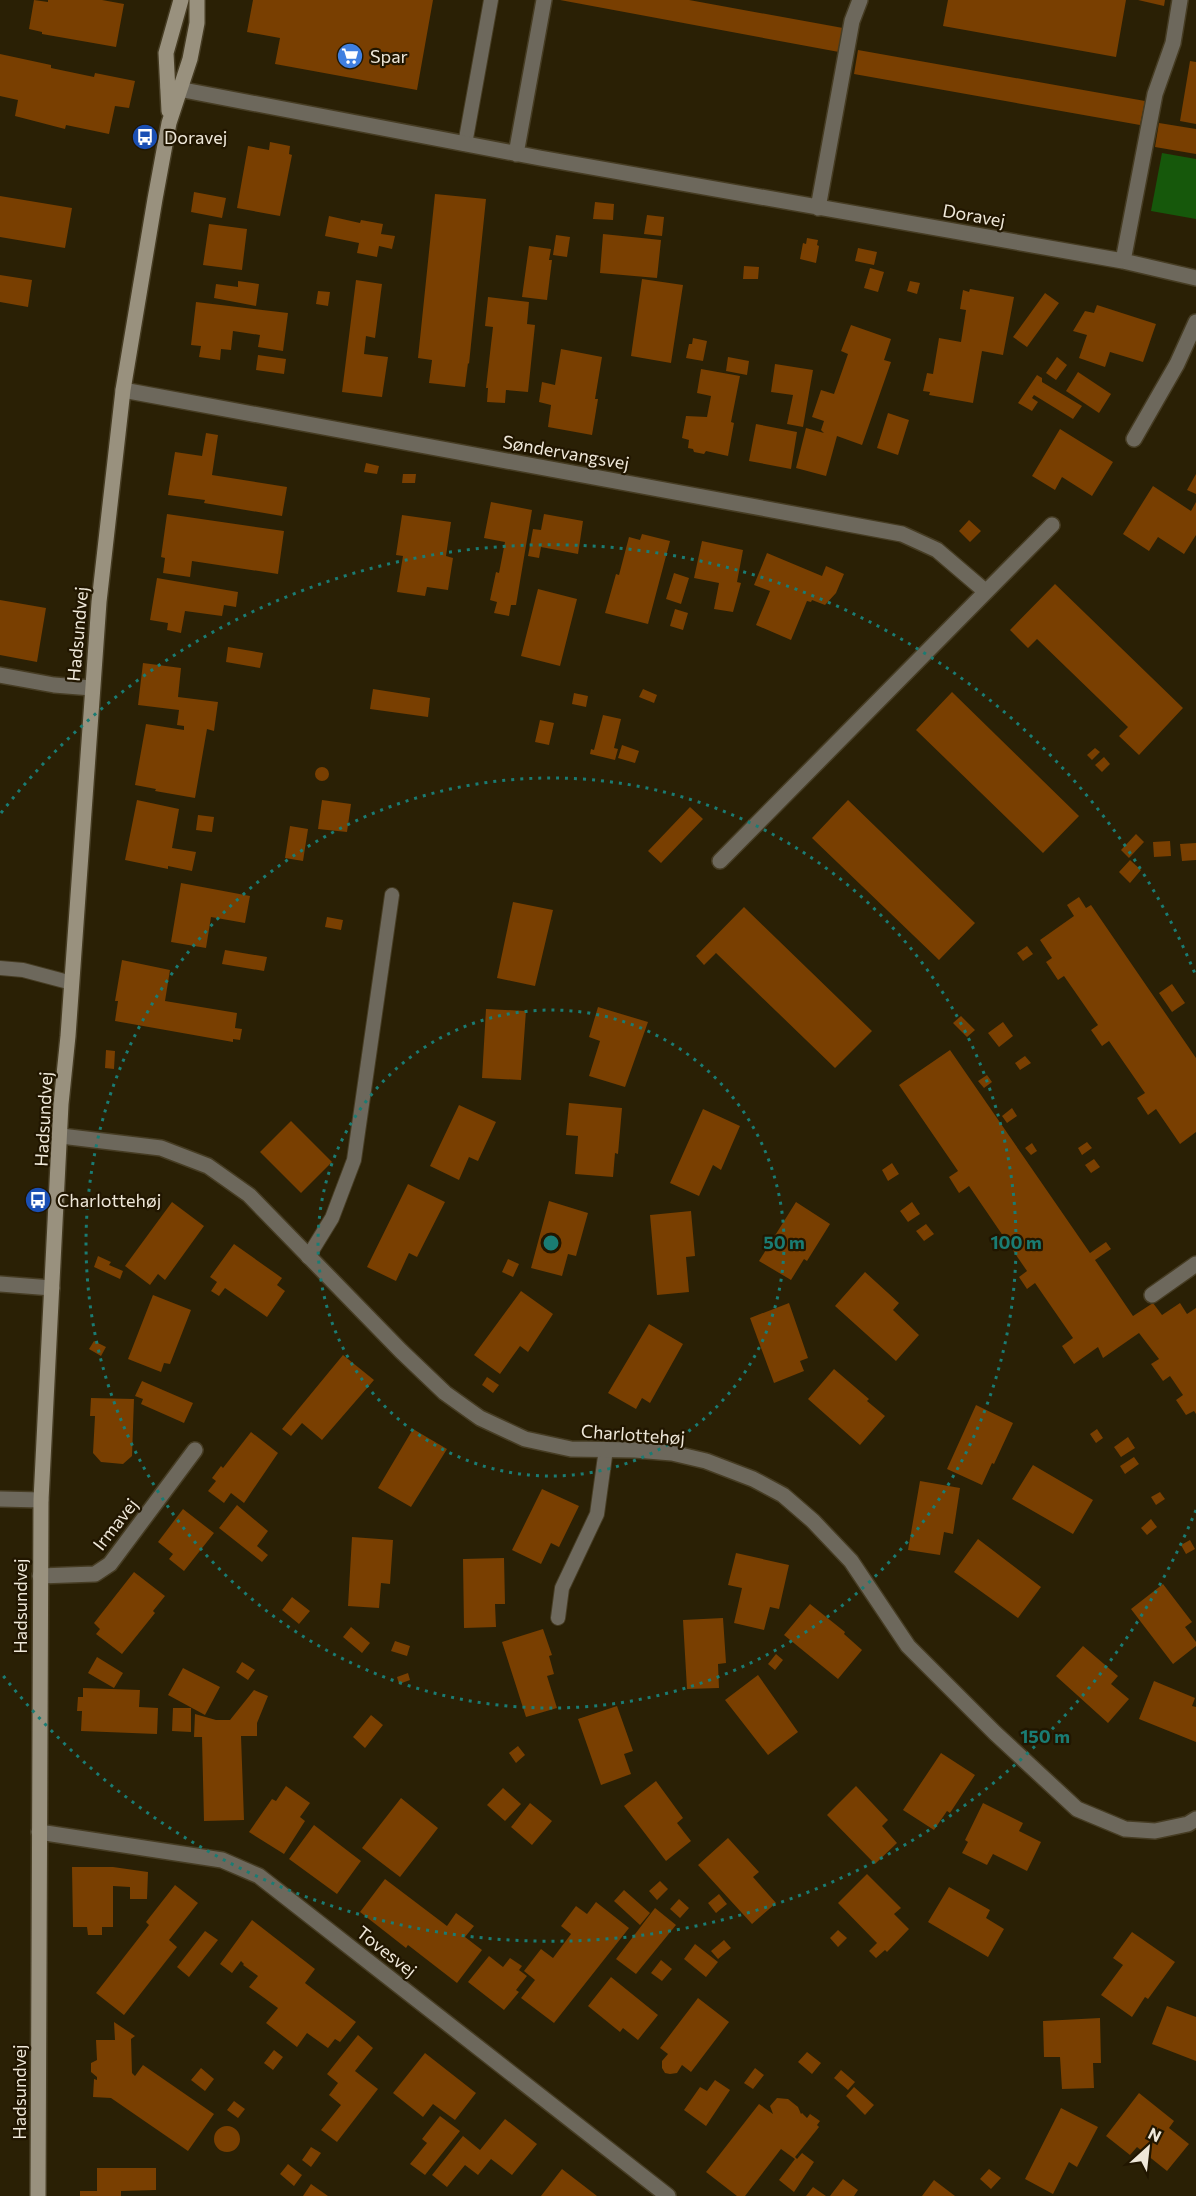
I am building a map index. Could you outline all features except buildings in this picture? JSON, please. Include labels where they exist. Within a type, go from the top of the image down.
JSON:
[{"type":"street","name":"Hadsundvej","points":[[174,89],[166,53],[181,0]]},
{"type":"street","name":"Hadsundvej","points":[[38,2196],[41,1500],[62,1104],[92,688],[100,591],[123,390],[174,89],[192,52],[197,23],[197,0]]},
{"type":"street","points":[[516,154],[544,0]]},
{"type":"street","points":[[818,208],[852,21],[860,0]]},
{"type":"street","points":[[1123,261],[1155,94],[1173,43],[1180,0]]},
{"type":"street","name":"Doravej","points":[[174,89],[516,154],[1123,261],[1196,278]]},
{"type":"street","points":[[1134,439],[1177,364],[1196,322]]},
{"type":"street","name":"Søndervangsvej","points":[[123,390],[902,534],[937,550],[986,591]]},
{"type":"street","points":[[720,861],[1052,525]]},
{"type":"street","points":[[0,675],[54,685],[92,688]]},
{"type":"street","name":"Charlottehøj","points":[[61,1136],[161,1148],[208,1166],[249,1195],[372,1323],[445,1393],[480,1418],[525,1438],[571,1449],[672,1453],[706,1461],[753,1479],[783,1495],[813,1521],[851,1561],[908,1646],[995,1733],[1077,1809],[1125,1829],[1155,1831],[1188,1824],[1196,1819]]},
{"type":"street","points":[[1152,1295],[1196,1264]]},
{"type":"street","points":[[0,1284],[52,1288]]},
{"type":"street","name":"Irmavej","points":[[40,1576],[95,1574],[110,1564],[195,1450]]},
{"type":"street","points":[[0,1499],[41,1500]]},
{"type":"street","name":"Tovesvej","points":[[39,1832],[222,1860],[259,1876],[668,2196]]},
{"type":"lane","points":[[465,144],[491,0]]},
{"type":"lane","points":[[308,1257],[332,1218],[354,1160],[392,895]]},
{"type":"lane","points":[[0,968],[23,970],[72,982]]},
{"type":"lane","points":[[558,1618],[562,1588],[597,1514],[606,1449]]},
{"type":"green space","points":[[1162,153],[1196,159],[1196,219],[1151,211]]},
{"type":"place","name":"Spar","points":[[350,56]]},
{"type":"place","name":"Doravej","points":[[145,137]]},
{"type":"place","name":"Charlottehøj","points":[[38,1200]]}]
